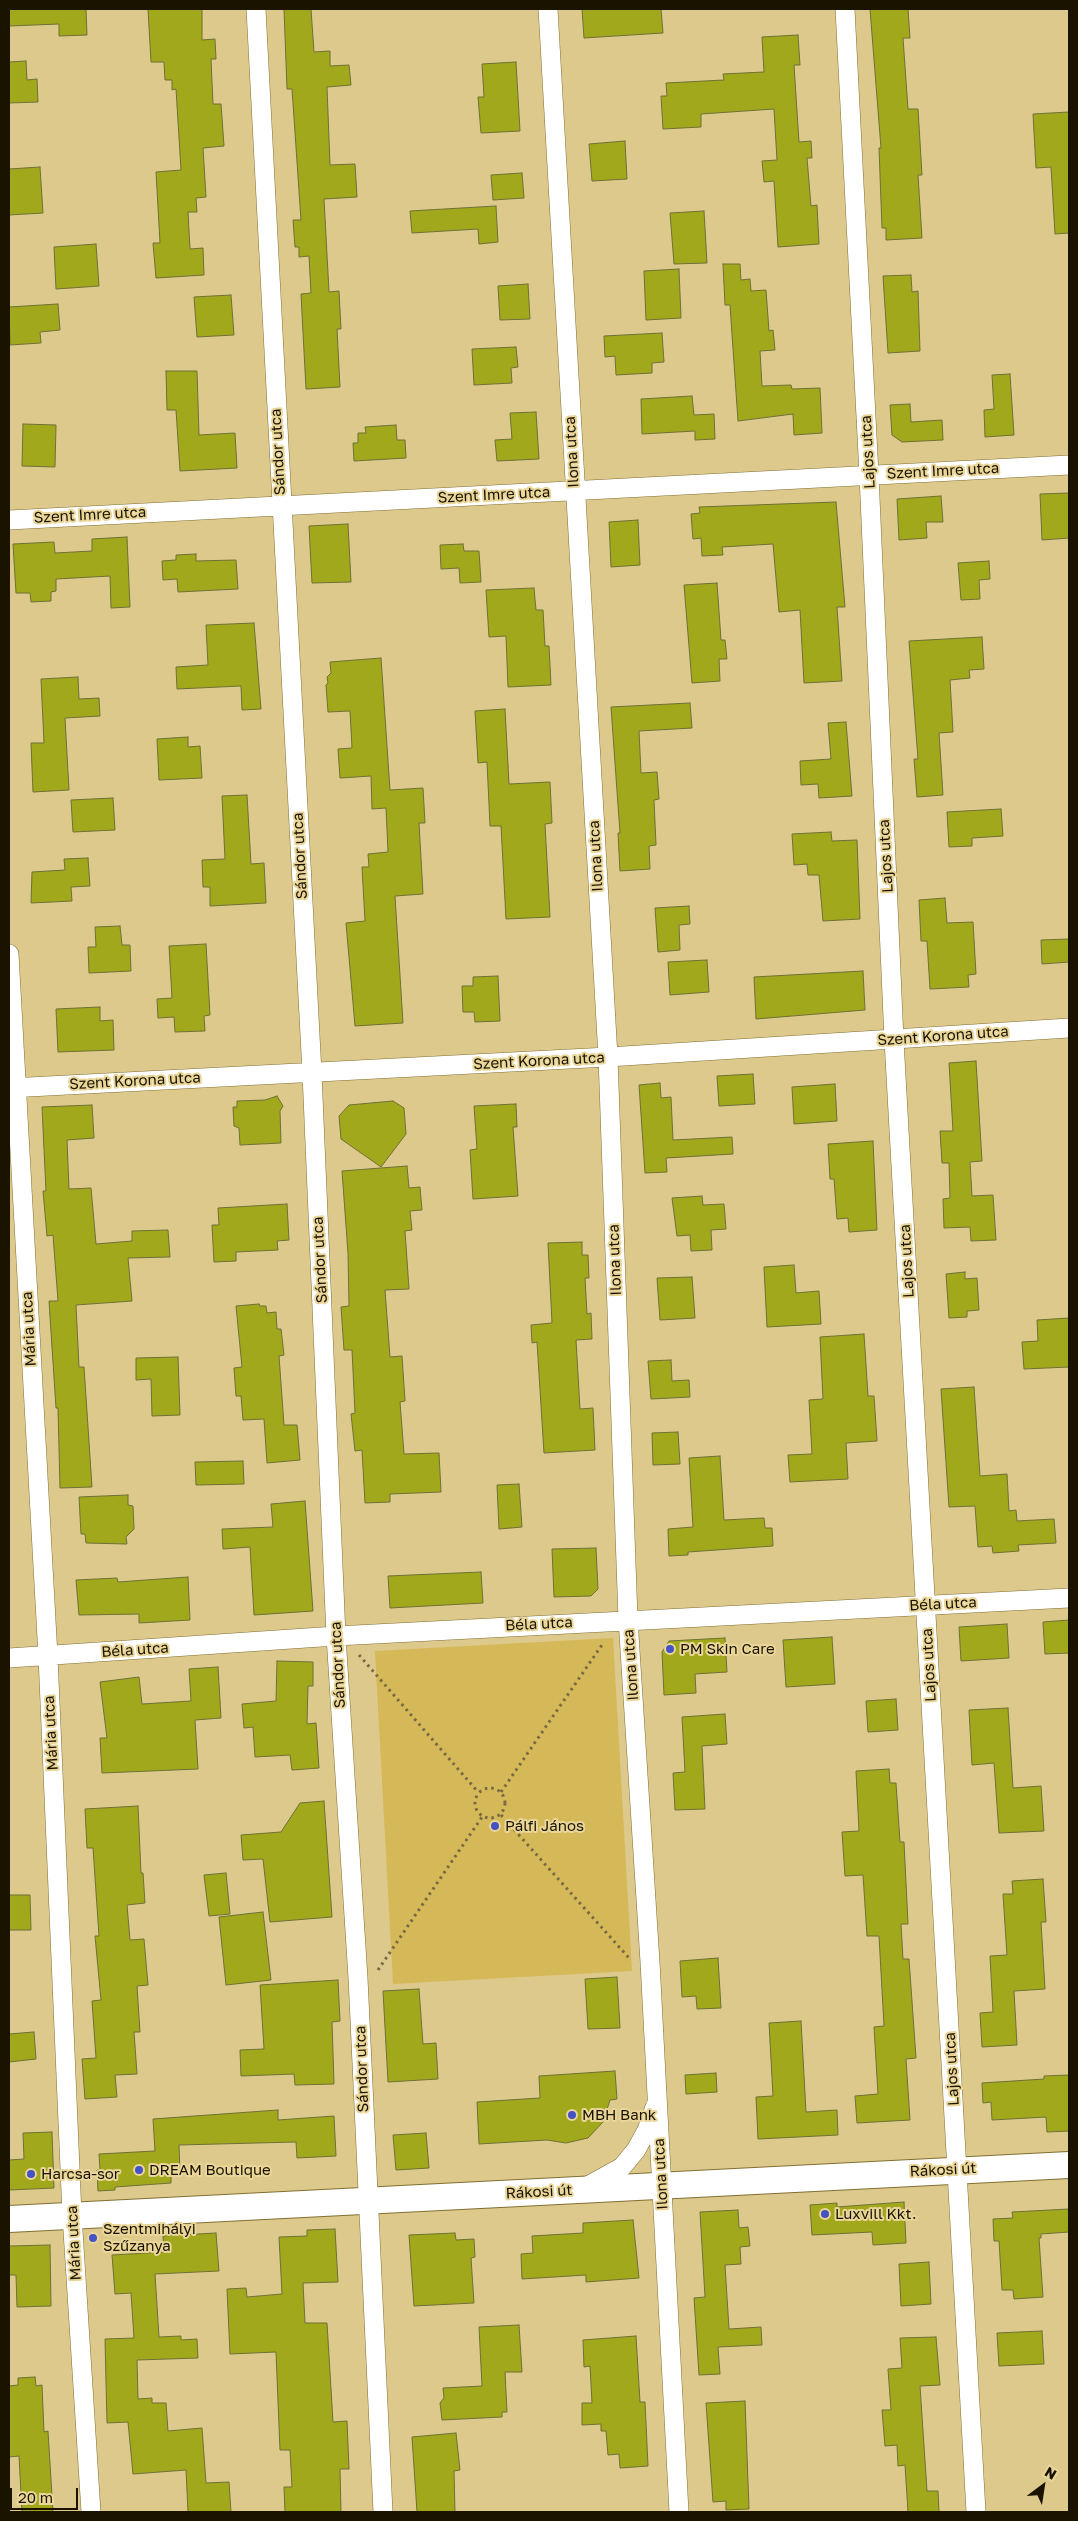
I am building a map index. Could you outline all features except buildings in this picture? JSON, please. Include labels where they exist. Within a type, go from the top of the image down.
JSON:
[{"type":"main road","name":"Rákosi út","points":[[9,2218],[1069,2165]]},
{"type":"street","name":"Sándor utca","points":[[256,9],[312,1073],[336,1636],[358,1978],[383,2512]]},
{"type":"street","name":"Ilona utca","points":[[548,9],[574,491],[608,1057],[628,1619],[650,1962],[679,2512]]},
{"type":"street","name":"Lajos utca","points":[[845,9],[870,475],[894,1040],[976,2512]]},
{"type":"street","name":"Szent Imre utca","points":[[9,520],[1069,465]]},
{"type":"street","name":"Mária utca","points":[[9,954],[12,1088],[48,1656],[72,2215],[91,2512]]},
{"type":"street","name":"Szent Korona utca","points":[[12,1088],[608,1057],[1069,1028]]},
{"type":"street","name":"Béla utca","points":[[9,1658],[628,1619],[1069,1598]]},
{"type":"street","points":[[580,2190],[601,2181],[622,2167],[636,2150],[647,2130],[657,2099]]},
{"type":"path","points":[[500,1792],[603,1644],[628,1619]]},
{"type":"path","points":[[336,1636],[359,1656],[478,1792]]},
{"type":"path","points":[[482,1817],[476,1808],[474,1800],[478,1792],[485,1788],[500,1792],[506,1800],[501,1815]]},
{"type":"path","points":[[501,1815],[633,1962],[650,1962]]},
{"type":"path","points":[[482,1817],[493,1818],[501,1815]]},
{"type":"path","points":[[358,1978],[372,1978],[482,1817]]},
{"type":"shaded area","points":[[613,1638],[632,1971],[393,1984],[375,1651]]},
{"type":"place","name":"PM Skin Care","points":[[670,1649]]},
{"type":"place","name":"Pálfi János","points":[[495,1826]]},
{"type":"place","name":"MBH Bank","points":[[572,2115]]},
{"type":"place","name":"DREAM Boutique","points":[[139,2170]]},
{"type":"place","name":"Harcsa-sor","points":[[31,2174]]},
{"type":"place","name":"Luxvill Kkt.","points":[[825,2214]]},
{"type":"place","name":"Szentmihályi Szűzanya","points":[[93,2238]]}]
